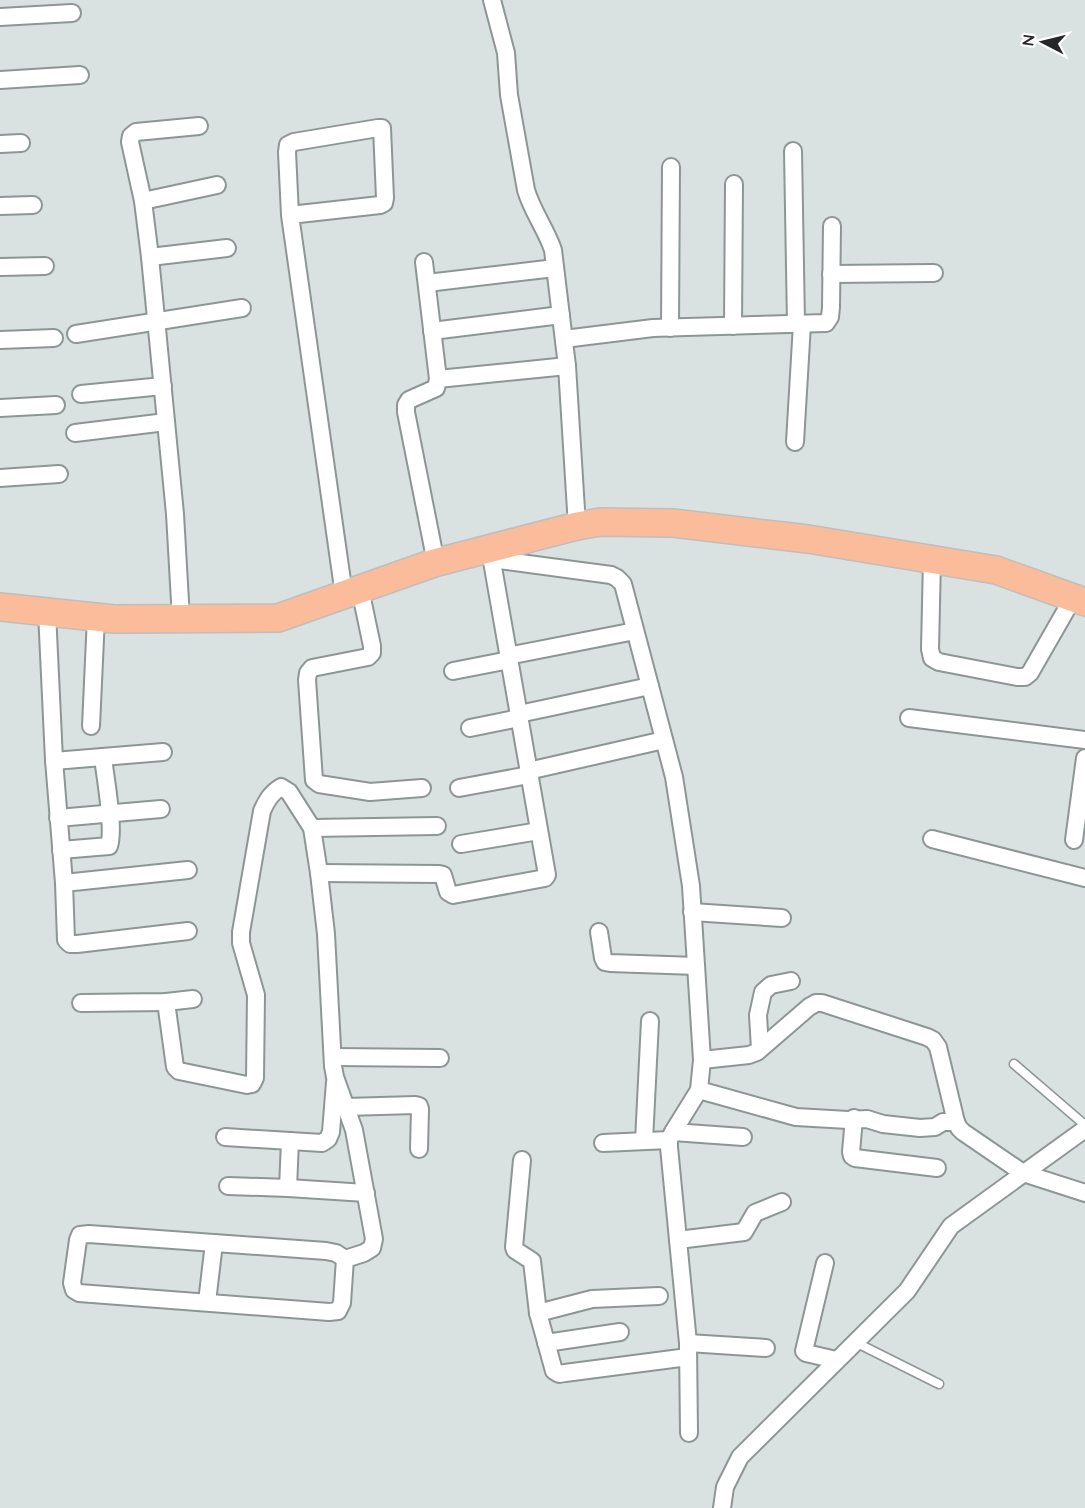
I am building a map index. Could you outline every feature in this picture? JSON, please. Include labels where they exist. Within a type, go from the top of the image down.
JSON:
[{"type":"highway","points":[[0,607],[114,619],[278,618],[436,563],[490,554],[577,526],[600,522],[673,523],[808,539],[996,570],[1079,600]]},
{"type":"street","points":[[492,0],[506,52],[509,95],[526,190],[553,250],[567,366],[577,526]]},
{"type":"street","points":[[0,17],[72,13]]},
{"type":"street","points":[[0,80],[80,75]]},
{"type":"street","points":[[181,619],[175,514],[150,257],[143,201],[130,142],[131,136],[136,132],[199,126]]},
{"type":"street","points":[[290,215],[384,203],[382,128],[288,145],[287,152],[290,215],[352,592],[372,646],[372,653],[368,657],[312,668],[307,680],[314,780],[363,792],[422,788]]},
{"type":"street","points":[[0,144],[21,143]]},
{"type":"street","points":[[793,151],[799,324],[795,442]]},
{"type":"street","points":[[670,328],[671,167]]},
{"type":"street","points":[[733,326],[734,184]]},
{"type":"street","points":[[143,201],[217,185]]},
{"type":"street","points":[[0,206],[33,205]]},
{"type":"street","points":[[564,339],[653,328],[826,323],[830,317],[831,307],[832,225]]},
{"type":"street","points":[[150,257],[227,248]]},
{"type":"street","points":[[424,262],[438,379],[436,388],[409,400],[406,412],[436,563]]},
{"type":"street","points":[[0,267],[45,266]]},
{"type":"street","points":[[426,283],[555,268]]},
{"type":"street","points":[[831,274],[934,273]]},
{"type":"street","points":[[76,334],[242,308]]},
{"type":"street","points":[[432,331],[561,315]]},
{"type":"street","points":[[0,340],[54,338]]},
{"type":"street","points":[[438,379],[567,366]]},
{"type":"street","points":[[81,393],[163,386]]},
{"type":"street","points":[[0,408],[56,405]]},
{"type":"street","points":[[75,433],[166,422]]},
{"type":"street","points":[[0,478],[59,474]]},
{"type":"street","points":[[319,873],[439,874],[443,875],[448,892],[453,895],[545,878],[547,870],[490,554],[610,575],[623,584],[676,790],[690,873],[702,1060],[699,1090],[671,1136],[669,1147],[688,1350],[689,1433]]},
{"type":"street","points":[[932,560],[930,649],[932,658],[939,662],[1025,677],[1079,600]]},
{"type":"street","points":[[47,612],[66,940],[70,944],[77,944],[188,931]]},
{"type":"street","points":[[91,726],[96,617]]},
{"type":"street","points":[[453,672],[635,631]]},
{"type":"street","points":[[470,728],[650,686]]},
{"type":"street","points":[[909,718],[1085,740]]},
{"type":"street","points":[[459,788],[664,740]]},
{"type":"street","points":[[54,761],[163,752]]},
{"type":"street","points":[[61,850],[109,846],[111,841],[110,814],[103,757]]},
{"type":"street","points":[[1074,840],[1085,758]]},
{"type":"street","points":[[166,1002],[175,1067],[179,1071],[247,1085],[252,1084],[255,1078],[256,995],[241,932],[262,811],[274,791],[282,787],[290,792],[312,828],[319,873],[326,934],[335,1077],[331,1132],[328,1139],[322,1143],[225,1137]]},
{"type":"street","points":[[58,818],[161,810]]},
{"type":"street","points":[[312,828],[437,826]]},
{"type":"street","points":[[461,844],[539,831]]},
{"type":"street","points":[[932,839],[1085,878]]},
{"type":"street","points":[[64,883],[188,870]]},
{"type":"street","points":[[693,912],[782,918]]},
{"type":"street","points":[[599,932],[605,962],[696,966]]},
{"type":"street","points":[[760,1049],[758,1015],[763,992],[771,985],[791,981]]},
{"type":"street","points":[[81,1003],[166,1002],[193,999]]},
{"type":"street","points":[[702,1060],[748,1055],[760,1049],[816,1003],[927,1037],[933,1040],[938,1047],[956,1122],[963,1132],[1023,1173],[1085,1192]]},
{"type":"street","points":[[644,1141],[650,1021]]},
{"type":"street","points":[[333,1057],[440,1058]]},
{"type":"street","points":[[335,1077],[354,1130],[374,1239],[372,1248],[364,1253],[345,1258],[326,1251],[80,1235],[72,1283],[74,1290],[79,1293],[329,1312],[338,1311],[342,1303],[345,1258]]},
{"type":"street","points":[[699,1090],[788,1115],[867,1119],[883,1124],[921,1128],[935,1127],[943,1122],[956,1122]]},
{"type":"street","points":[[346,1107],[419,1106],[419,1149]]},
{"type":"street","points":[[854,1118],[851,1152],[855,1158],[937,1168]]},
{"type":"street","points":[[722,1508],[725,1488],[740,1457],[907,1291],[951,1226],[1084,1131]]},
{"type":"street","points":[[603,1143],[644,1141],[671,1136],[743,1137]]},
{"type":"street","points":[[288,1188],[290,1141]]},
{"type":"street","points":[[522,1160],[514,1246],[515,1250],[532,1262],[538,1313],[554,1371],[559,1374],[688,1350],[766,1348]]},
{"type":"street","points":[[228,1186],[366,1193]]},
{"type":"street","points":[[678,1240],[744,1232],[755,1213],[782,1202]]},
{"type":"street","points":[[207,1302],[214,1243]]},
{"type":"street","points":[[825,1263],[804,1350],[806,1353],[837,1360]]},
{"type":"street","points":[[538,1313],[592,1299],[658,1296]]},
{"type":"street","points":[[546,1343],[620,1332]]},
{"type":"lane","points":[[1014,1064],[1084,1131]]},
{"type":"lane","points":[[855,1342],[939,1384]]}]
